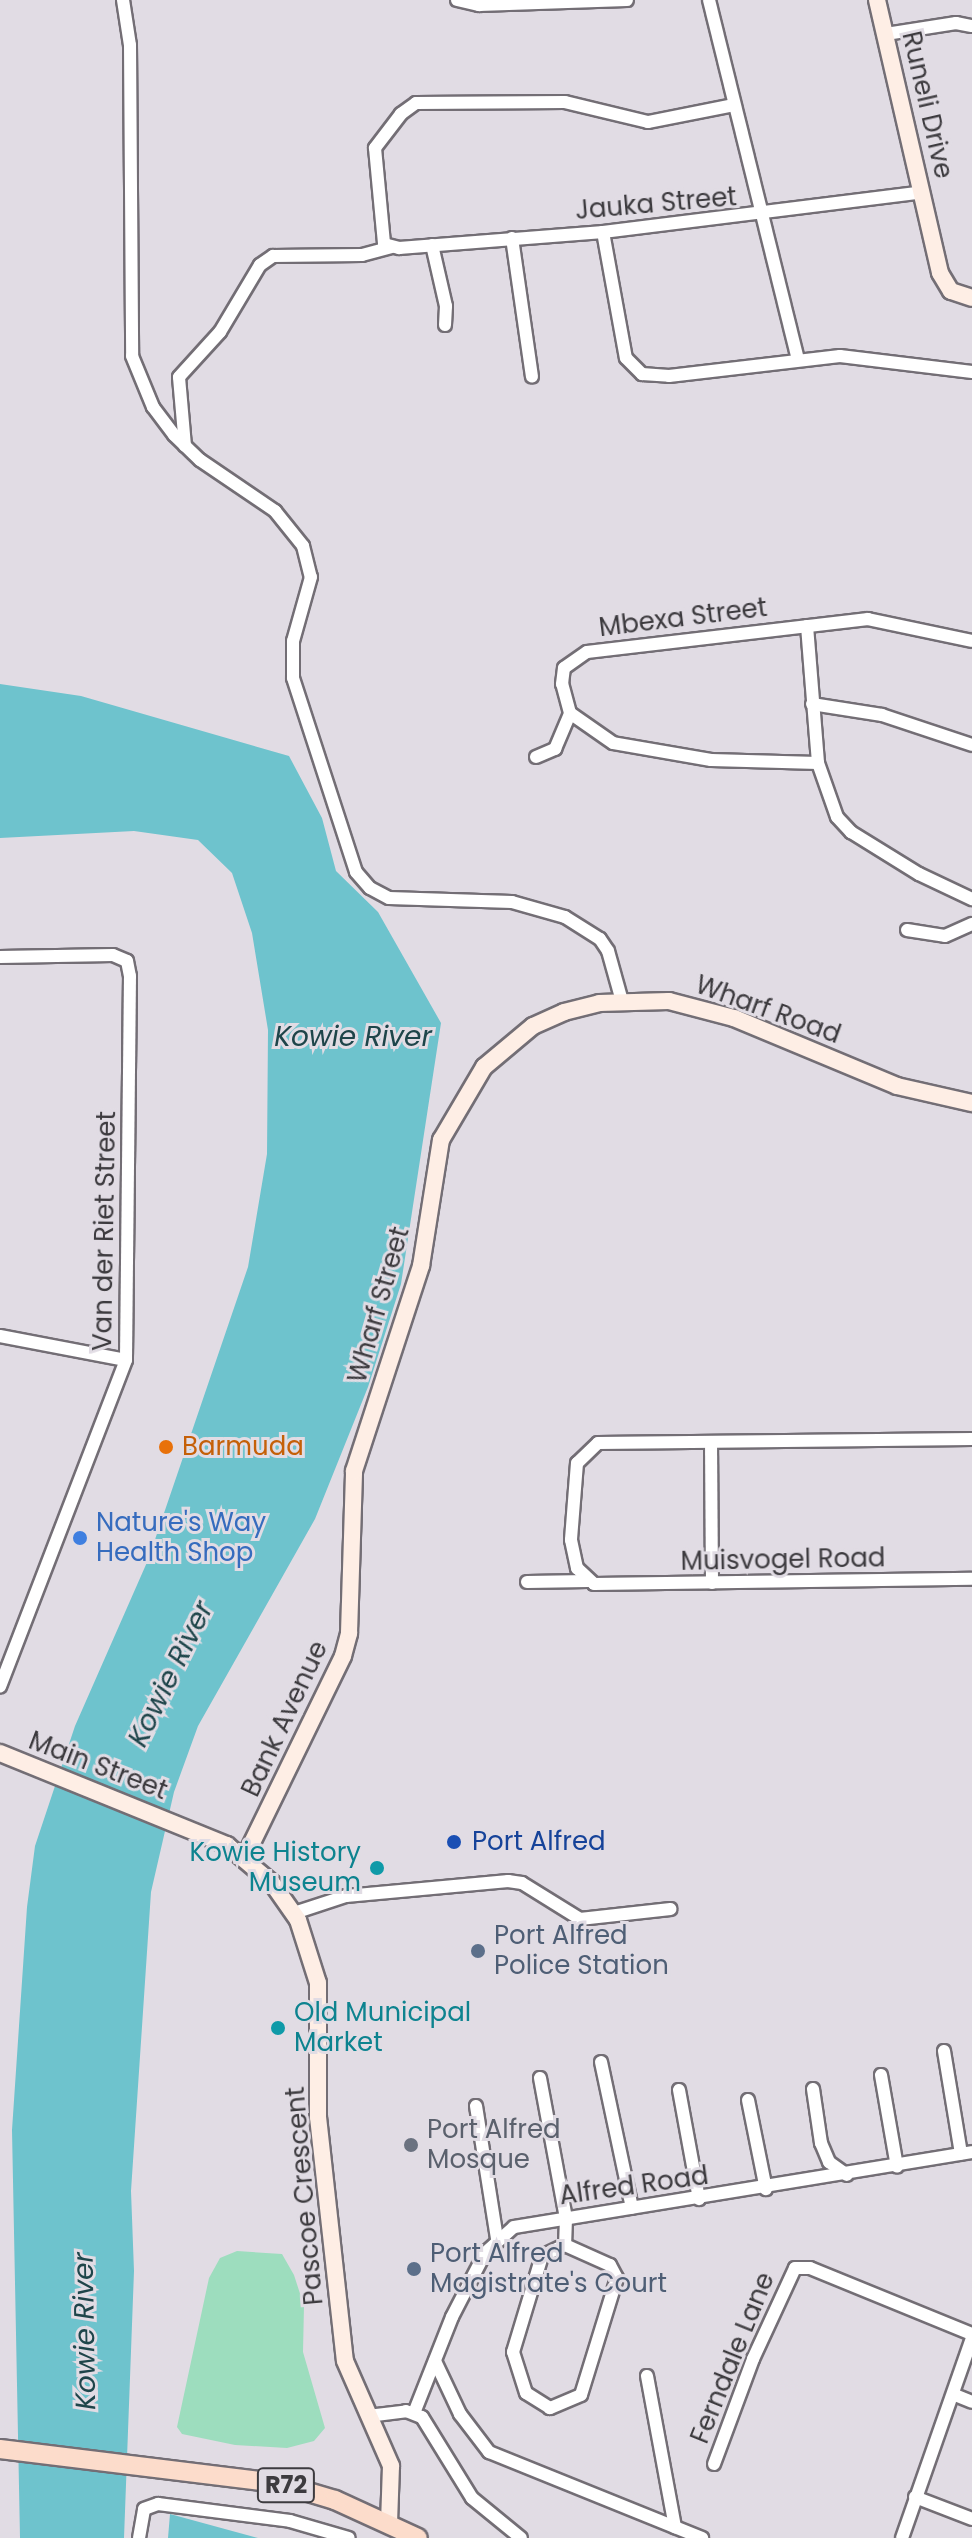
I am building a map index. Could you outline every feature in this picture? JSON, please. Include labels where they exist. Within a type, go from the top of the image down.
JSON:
[{"type":"main road","name":"R72","points":[[0,2449],[145,2463],[278,2483],[389,2523],[418,2538]]},
{"type":"street","points":[[123,0],[130,45],[130,346],[153,407],[185,446],[275,511],[303,546],[311,577],[293,641],[293,678],[361,880],[389,898],[512,902],[565,917],[600,939],[608,951],[622,1001]]},
{"type":"street","points":[[457,0],[479,5],[627,0]]},
{"type":"street","points":[[709,0],[798,359]]},
{"type":"street","name":"Runeli Drive","points":[[877,0],[943,281],[956,294],[972,298]]},
{"type":"street","points":[[886,34],[956,23],[972,26]]},
{"type":"street","points":[[391,247],[383,240],[375,148],[401,114],[416,103],[565,102],[648,122],[734,105]]},
{"type":"street","name":"Jauka Street","points":[[185,446],[179,377],[220,332],[260,265],[273,256],[362,255],[391,247],[603,232],[764,215],[923,192]]},
{"type":"street","points":[[603,232],[626,358],[637,371],[669,376],[798,359],[864,357],[972,372]]},
{"type":"street","points":[[512,238],[532,377]]},
{"type":"street","points":[[432,245],[446,306],[445,325]]},
{"type":"street","name":"Mbexa Street","points":[[570,713],[562,684],[564,668],[587,652],[881,619],[972,641]]},
{"type":"street","points":[[807,626],[818,763],[834,811],[846,829],[928,880],[972,899]]},
{"type":"street","points":[[812,704],[882,715],[972,745]]},
{"type":"street","points":[[536,757],[555,749],[570,713],[613,743],[711,760],[818,763]]},
{"type":"street","points":[[907,930],[945,936],[972,924]]},
{"type":"street","name":"Van der Riet Street","points":[[0,957],[113,955],[127,961],[130,976],[126,1360],[0,1686]]},
{"type":"street","name":"Wharf Road","points":[[448,1123],[484,1067],[533,1026],[572,1009],[622,1001],[699,1006],[897,1086],[972,1103]]},
{"type":"street","name":"Wharf Street","points":[[359,1452],[416,1285],[448,1123]]},
{"type":"street","points":[[0,1336],[126,1360]]},
{"type":"street","points":[[591,1582],[574,1561],[571,1540],[574,1474],[582,1456],[598,1443],[972,1439]]},
{"type":"street","points":[[711,1442],[712,1583]]},
{"type":"street","name":"Bank Avenue","points":[[245,1857],[334,1682],[346,1646],[359,1452]]},
{"type":"street","name":"Muisvogel Road","points":[[527,1582],[972,1579]]},
{"type":"street","name":"Main Street","points":[[0,1753],[178,1823]]},
{"type":"street","name":"Pascoe Crescent","points":[[178,1823],[245,1857],[294,1913],[318,1983],[318,2117],[345,2361],[391,2466],[389,2523]]},
{"type":"street","points":[[294,1913],[346,1896],[508,1881],[522,1883],[580,1919],[670,1909]]},
{"type":"street","points":[[944,2051],[966,2153]]},
{"type":"street","points":[[601,2062],[632,2208]]},
{"type":"street","points":[[881,2075],[897,2167]]},
{"type":"street","points":[[540,2078],[566,2218],[565,2245]]},
{"type":"street","points":[[813,2089],[821,2143],[829,2162],[847,2175]]},
{"type":"street","points":[[679,2090],[699,2199]]},
{"type":"street","points":[[748,2100],[766,2189]]},
{"type":"street","points":[[414,2413],[452,2317],[497,2238],[476,2106]]},
{"type":"street","name":"Alfred Road","points":[[497,2238],[514,2227],[766,2189],[966,2153]]},
{"type":"street","points":[[565,2245],[610,2265],[617,2278],[581,2395],[550,2408],[526,2393],[513,2352],[542,2256],[565,2245]]},
{"type":"street","name":"Ferndale Lane","points":[[714,2464],[795,2268],[810,2268],[972,2336]]},
{"type":"street","points":[[902,2538],[955,2395],[972,2336]]},
{"type":"street","points":[[435,2360],[460,2414],[489,2452],[702,2538]]},
{"type":"street","points":[[647,2376],[675,2527]]},
{"type":"street","points":[[955,2395],[972,2402]]},
{"type":"street","points":[[368,2416],[414,2413],[426,2423],[472,2498],[521,2538]]},
{"type":"street","points":[[915,2497],[972,2519]]},
{"type":"street","points":[[139,2538],[144,2509],[158,2504],[290,2521],[349,2538]]},
{"type":"green space","points":[[237,2251],[282,2254],[294,2275],[304,2306],[303,2352],[325,2428],[314,2441],[287,2448],[235,2445],[182,2434],[177,2427],[209,2278],[220,2258]]},
{"type":"water","name":"Kowie River","points":[[0,684],[81,696],[289,756],[322,818],[336,871],[378,912],[441,1023],[401,1284],[368,1387],[315,1519],[198,1726],[174,1792],[151,1892],[131,2191],[134,2271],[124,2538],[20,2538],[12,2130],[27,1907],[35,1846],[75,1726],[148,1560],[248,1267],[267,1154],[268,1030],[252,933],[232,873],[198,840],[134,831],[0,838]]},
{"type":"water","points":[[170,2514],[258,2538],[168,2538]]},
{"type":"place","name":"Barmuda","points":[[166,1447]]},
{"type":"place","name":"Nature's Way Health Shop","points":[[80,1538]]},
{"type":"place","name":"Port Alfred","points":[[454,1842]]},
{"type":"place","name":"Kowie History Museum","points":[[377,1868]]},
{"type":"place","name":"Port Alfred Police Station","points":[[478,1951]]},
{"type":"place","name":"Old Municipal Market","points":[[278,2028]]},
{"type":"place","name":"Port Alfred Mosque","points":[[411,2145]]},
{"type":"place","name":"Port Alfred Magistrate's Court","points":[[414,2269]]}]
